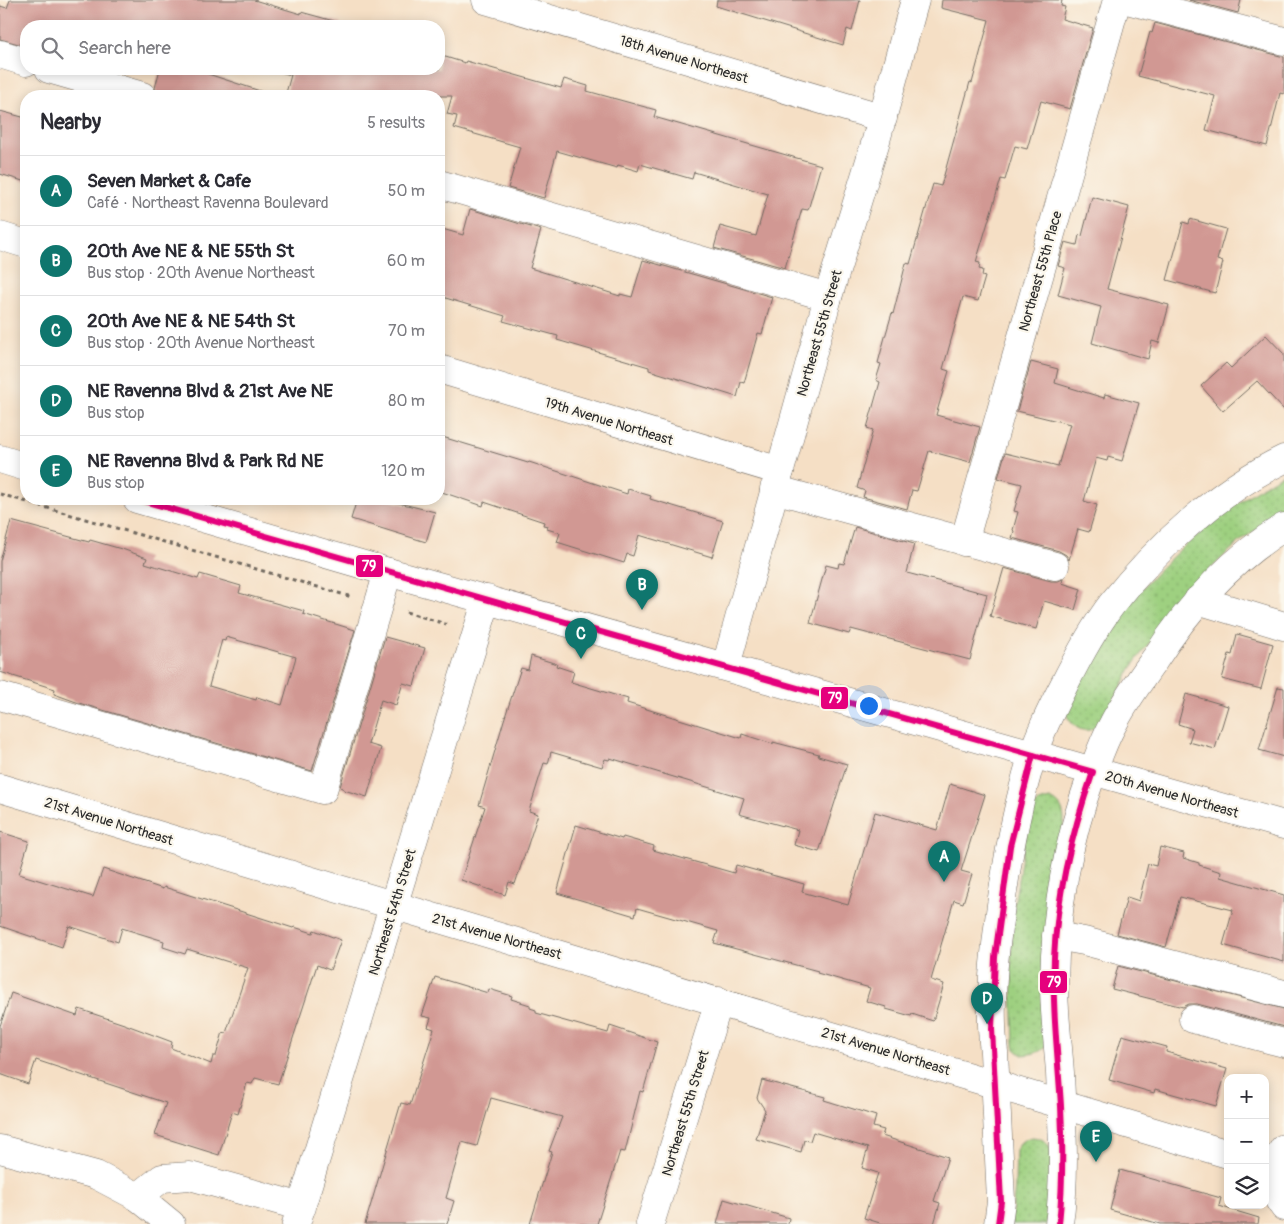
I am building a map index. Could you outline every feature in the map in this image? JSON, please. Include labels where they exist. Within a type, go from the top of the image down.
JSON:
[{"type":"street","name":"18th Avenue Northeast","points":[[486,0],[883,118]]},
{"type":"street","name":"Northeast 55th Street","points":[[726,666],[828,298],[883,118],[915,0]]},
{"type":"street","name":"Northeast 55th Place","points":[[964,542],[1117,0]]},
{"type":"street","points":[[1127,0],[1284,42]]},
{"type":"street","points":[[0,54],[20,60]]},
{"type":"street","points":[[70,75],[121,90]]},
{"type":"street","points":[[445,186],[828,298]]},
{"type":"street","points":[[0,236],[20,242]]},
{"type":"street","name":"19th Avenue Northeast","points":[[445,371],[964,542],[1054,566]]},
{"type":"street","points":[[0,459],[20,465]]},
{"type":"street","points":[[998,1224],[1001,1201],[992,1031],[994,976],[1007,865],[1018,810],[1033,755],[1048,716],[1081,652],[1112,605],[1147,563],[1187,525],[1231,491],[1284,459]]},
{"type":"street","name":"20th Avenue Northeast","points":[[158,505],[1284,825]]},
{"type":"street","points":[[1059,1224],[1063,1186],[1054,986],[1056,936],[1063,881],[1076,822],[1093,772],[1113,724],[1168,639],[1198,600],[1228,568],[1263,540],[1284,527]]},
{"type":"street","points":[[0,696],[323,790],[388,572]]},
{"type":"street","name":"Northeast 54th Street","points":[[299,1216],[487,599]]},
{"type":"street","points":[[1198,600],[1284,626]]},
{"type":"street","name":"21st Avenue Northeast","points":[[0,788],[1224,1153]]},
{"type":"street","points":[[1056,936],[1084,941],[1284,994]]},
{"type":"street","name":"Northeast 55th Street","points":[[650,1224],[719,1002]]},
{"type":"street","points":[[1193,1020],[1284,1043]]},
{"type":"street","points":[[0,1149],[96,1175],[138,1197],[171,1224]]},
{"type":"street","points":[[1274,1160],[1273,1184],[1278,1200],[1284,1207]]},
{"type":"street","points":[[138,1197],[162,1178],[190,1176],[299,1216]]},
{"type":"path","points":[[0,494],[20,500]]},
{"type":"path","points":[[38,505],[446,624]]},
{"type":"green space","points":[[1284,474],[1284,511],[1243,539],[1185,597],[1135,662],[1101,722],[1091,730],[1081,729],[1072,724],[1065,710],[1096,649],[1128,605],[1164,565],[1205,528],[1248,496]]},
{"type":"green space","points":[[1050,799],[1060,807],[1064,819],[1047,1045],[1036,1053],[1022,1055],[1015,1049],[1014,1044],[1011,955],[1014,905],[1029,813],[1038,802]]},
{"type":"green space","points":[[1032,1137],[1045,1141],[1052,1152],[1047,1224],[1011,1224],[1016,1150],[1020,1143]]},
{"type":"building","points":[[10,0],[254,0],[301,14],[301,12],[330,20],[20,20],[20,44],[0,39],[0,6],[7,8]]},
{"type":"building","points":[[717,0],[860,0],[852,31],[847,29],[843,45],[716,6]]},
{"type":"building","points":[[942,0],[1062,0],[1061,6],[1065,7],[1062,19],[1093,28],[1070,109],[1041,101],[1027,149],[1015,146],[1005,180],[1001,179],[976,262],[980,263],[979,269],[983,270],[982,276],[985,277],[978,301],[963,297],[943,369],[949,371],[936,415],[980,427],[970,462],[929,451],[917,491],[912,490],[907,509],[863,497],[865,491],[857,488],[873,430],[867,428],[880,382],[876,380],[881,364],[878,363],[885,337],[906,263],[910,264],[933,184],[941,186],[989,20],[941,8]]},
{"type":"building","points":[[1189,0],[1241,0],[1238,13]]},
{"type":"building","points":[[1155,23],[1284,57],[1284,94],[1280,93],[1267,146],[1206,130],[1215,96],[1138,76],[1150,32],[1152,33]]},
{"type":"building","points":[[445,57],[561,88],[564,79],[588,86],[587,91],[656,110],[654,117],[821,165],[808,210],[802,209],[785,268],[714,248],[720,226],[756,236],[768,194],[694,172],[692,179],[640,164],[638,171],[618,165],[617,168],[557,151],[544,198],[508,188],[520,147],[454,128],[457,116],[447,114],[452,96],[445,96],[445,90],[287,90],[291,75],[445,75]]},
{"type":"building","points":[[158,75],[211,75],[257,90],[156,90]]},
{"type":"building","points":[[0,111],[20,116],[20,180],[0,174]]},
{"type":"building","points":[[1092,197],[1129,207],[1107,289],[1169,305],[1159,343],[1152,341],[1148,359],[1092,343],[1101,307],[1058,295],[1065,268],[1058,266],[1065,242],[1077,245],[1079,235],[1082,236]]},
{"type":"building","points":[[470,209],[541,230],[530,268],[620,296],[620,294],[632,297],[643,260],[772,297],[762,334],[758,333],[744,383],[741,382],[737,397],[649,370],[649,367],[557,340],[558,336],[503,321],[505,316],[445,298],[445,230],[463,235]]},
{"type":"building","points":[[1190,219],[1226,229],[1217,260],[1223,262],[1215,293],[1167,280],[1183,222],[1189,224]]},
{"type":"building","points":[[1266,335],[1284,354],[1284,410],[1257,381],[1223,411],[1201,386],[1226,363],[1231,368]]},
{"type":"building","points":[[1031,362],[1058,369],[1055,383],[1104,398],[1105,394],[1139,403],[1122,461],[1108,457],[1107,461],[1096,458],[1084,501],[1097,505],[1089,532],[1078,529],[1069,560],[1066,555],[1059,551],[1012,538],[1018,512],[1014,511],[1022,484],[998,478],[1005,453],[1058,466],[1070,424],[1017,411]]},
{"type":"building","points":[[445,438],[529,462],[627,494],[628,489],[651,496],[650,499],[723,521],[712,557],[639,535],[633,556],[627,554],[624,563],[557,542],[560,533],[547,529],[548,526],[543,525],[544,522],[484,502],[483,506],[445,493]]},
{"type":"building","points":[[355,505],[407,505],[435,512],[426,542],[351,519]]},
{"type":"building","points":[[11,521],[125,550],[147,558],[145,563],[198,579],[200,574],[241,586],[239,593],[304,611],[303,614],[355,630],[312,771],[82,704],[54,694],[55,689],[0,672],[0,561]],"holes":[[[226,637],[296,657],[282,705],[257,697],[256,700],[209,686],[222,640],[225,641]]]},
{"type":"building","points":[[855,527],[914,544],[907,573],[987,594],[970,660],[851,629],[849,634],[810,623],[826,565],[838,568],[839,563],[844,564]]},
{"type":"building","points":[[1004,568],[1051,581],[1063,579],[1062,583],[1081,589],[1075,610],[1044,601],[1036,629],[990,616]]},
{"type":"building","points":[[1237,634],[1273,644],[1261,689],[1222,679],[1229,654],[1232,655]]},
{"type":"building","points":[[385,637],[425,648],[414,686],[403,683],[396,705],[381,700],[368,744],[381,748],[367,797],[340,787]]},
{"type":"building","points":[[531,656],[557,664],[556,666],[574,672],[571,682],[628,699],[627,703],[741,738],[742,734],[773,744],[773,742],[819,754],[818,756],[847,764],[819,852],[794,845],[798,830],[739,814],[744,798],[610,758],[609,760],[605,759],[602,767],[551,752],[548,764],[544,763],[529,811],[538,814],[515,884],[509,882],[505,895],[461,880],[485,807],[479,805],[504,720],[521,668],[528,670]]},
{"type":"building","points":[[1278,687],[1284,688],[1284,757],[1259,750]]},
{"type":"building","points":[[1186,694],[1228,706],[1215,749],[1189,742],[1193,729],[1178,724]]},
{"type":"building","points":[[950,784],[985,795],[961,871],[972,874],[963,903],[954,900],[931,980],[944,984],[933,1021],[912,1014],[911,1016],[886,1009],[886,1007],[866,1001],[870,988],[817,973],[818,971],[714,943],[718,931],[637,908],[635,916],[557,893],[576,825],[622,839],[623,837],[654,846],[653,850],[734,873],[736,865],[804,884],[802,892],[848,905],[875,812],[937,830]]},
{"type":"building","points":[[0,832],[29,841],[19,874],[93,897],[103,869],[293,928],[313,933],[314,930],[341,940],[330,970],[317,965],[278,1084],[255,1078],[252,1084],[247,1083],[238,1114],[232,1112],[219,1155],[155,1135],[166,1103],[36,1060],[28,1084],[0,1074],[0,1026],[11,993],[77,1016],[79,1009],[124,1024],[172,1042],[171,1048],[211,1064],[213,1056],[216,1056],[223,1032],[226,1033],[248,968],[187,949],[185,954],[163,947],[164,941],[122,928],[118,942],[69,926],[62,947],[0,926]]},
{"type":"building","points":[[1160,847],[1184,853],[1183,858],[1221,872],[1220,877],[1284,895],[1284,962],[1223,945],[1233,910],[1180,897],[1166,947],[1117,934],[1127,897],[1139,901],[1148,864],[1156,866]]},
{"type":"building","points":[[1118,966],[1284,1009],[1284,1027],[1197,1004],[1189,1004],[1183,1007],[1112,989]]},
{"type":"building","points":[[435,977],[488,993],[489,989],[512,996],[511,999],[530,1005],[530,1008],[536,1010],[536,1013],[608,1033],[610,1026],[657,1042],[643,1092],[640,1091],[625,1152],[620,1151],[597,1224],[530,1224],[552,1152],[549,1151],[562,1117],[491,1098],[477,1146],[462,1142],[446,1198],[454,1201],[447,1224],[365,1224],[401,1103],[410,1105],[434,1029],[428,1027],[431,1018],[422,1016]]},
{"type":"building","points":[[1122,1035],[1167,1047],[1166,1052],[1227,1069],[1216,1106],[1155,1089],[1154,1093],[1109,1080]]},
{"type":"building","points":[[762,1080],[825,1097],[824,1100],[876,1116],[873,1127],[884,1130],[882,1136],[948,1157],[934,1201],[940,1203],[934,1224],[883,1224],[864,1218],[878,1173],[862,1168],[868,1148],[813,1132],[810,1141],[804,1140],[801,1152],[756,1139],[765,1110],[757,1098]]},
{"type":"building","points":[[1120,1170],[1221,1198],[1219,1206],[1224,1209],[1259,1218],[1258,1224],[1160,1224],[1110,1210]]},
{"type":"building","points":[[724,1199],[789,1218],[788,1224],[717,1224]]},
{"type":"transit line","name":"79","points":[[158,505],[1093,772],[1078,817],[1062,887],[1054,958],[1054,995],[1062,1151],[1059,1224]]},
{"type":"transit line","name":"79","points":[[998,1224],[1001,1201],[992,1029],[995,957],[1010,846],[1033,755]]},
{"type":"place","name":"20th Ave NE & NE 55th St","points":[[642,610]]},
{"type":"place","name":"20th Ave NE & NE 54th St","points":[[581,659]]},
{"type":"place","name":"Seven Market & Cafe","points":[[944,882]]},
{"type":"place","name":"NE Ravenna Blvd & 21st Ave NE","points":[[987,1024]]},
{"type":"place","name":"NE Ravenna Blvd & Park Rd NE","points":[[1096,1162]]}]
